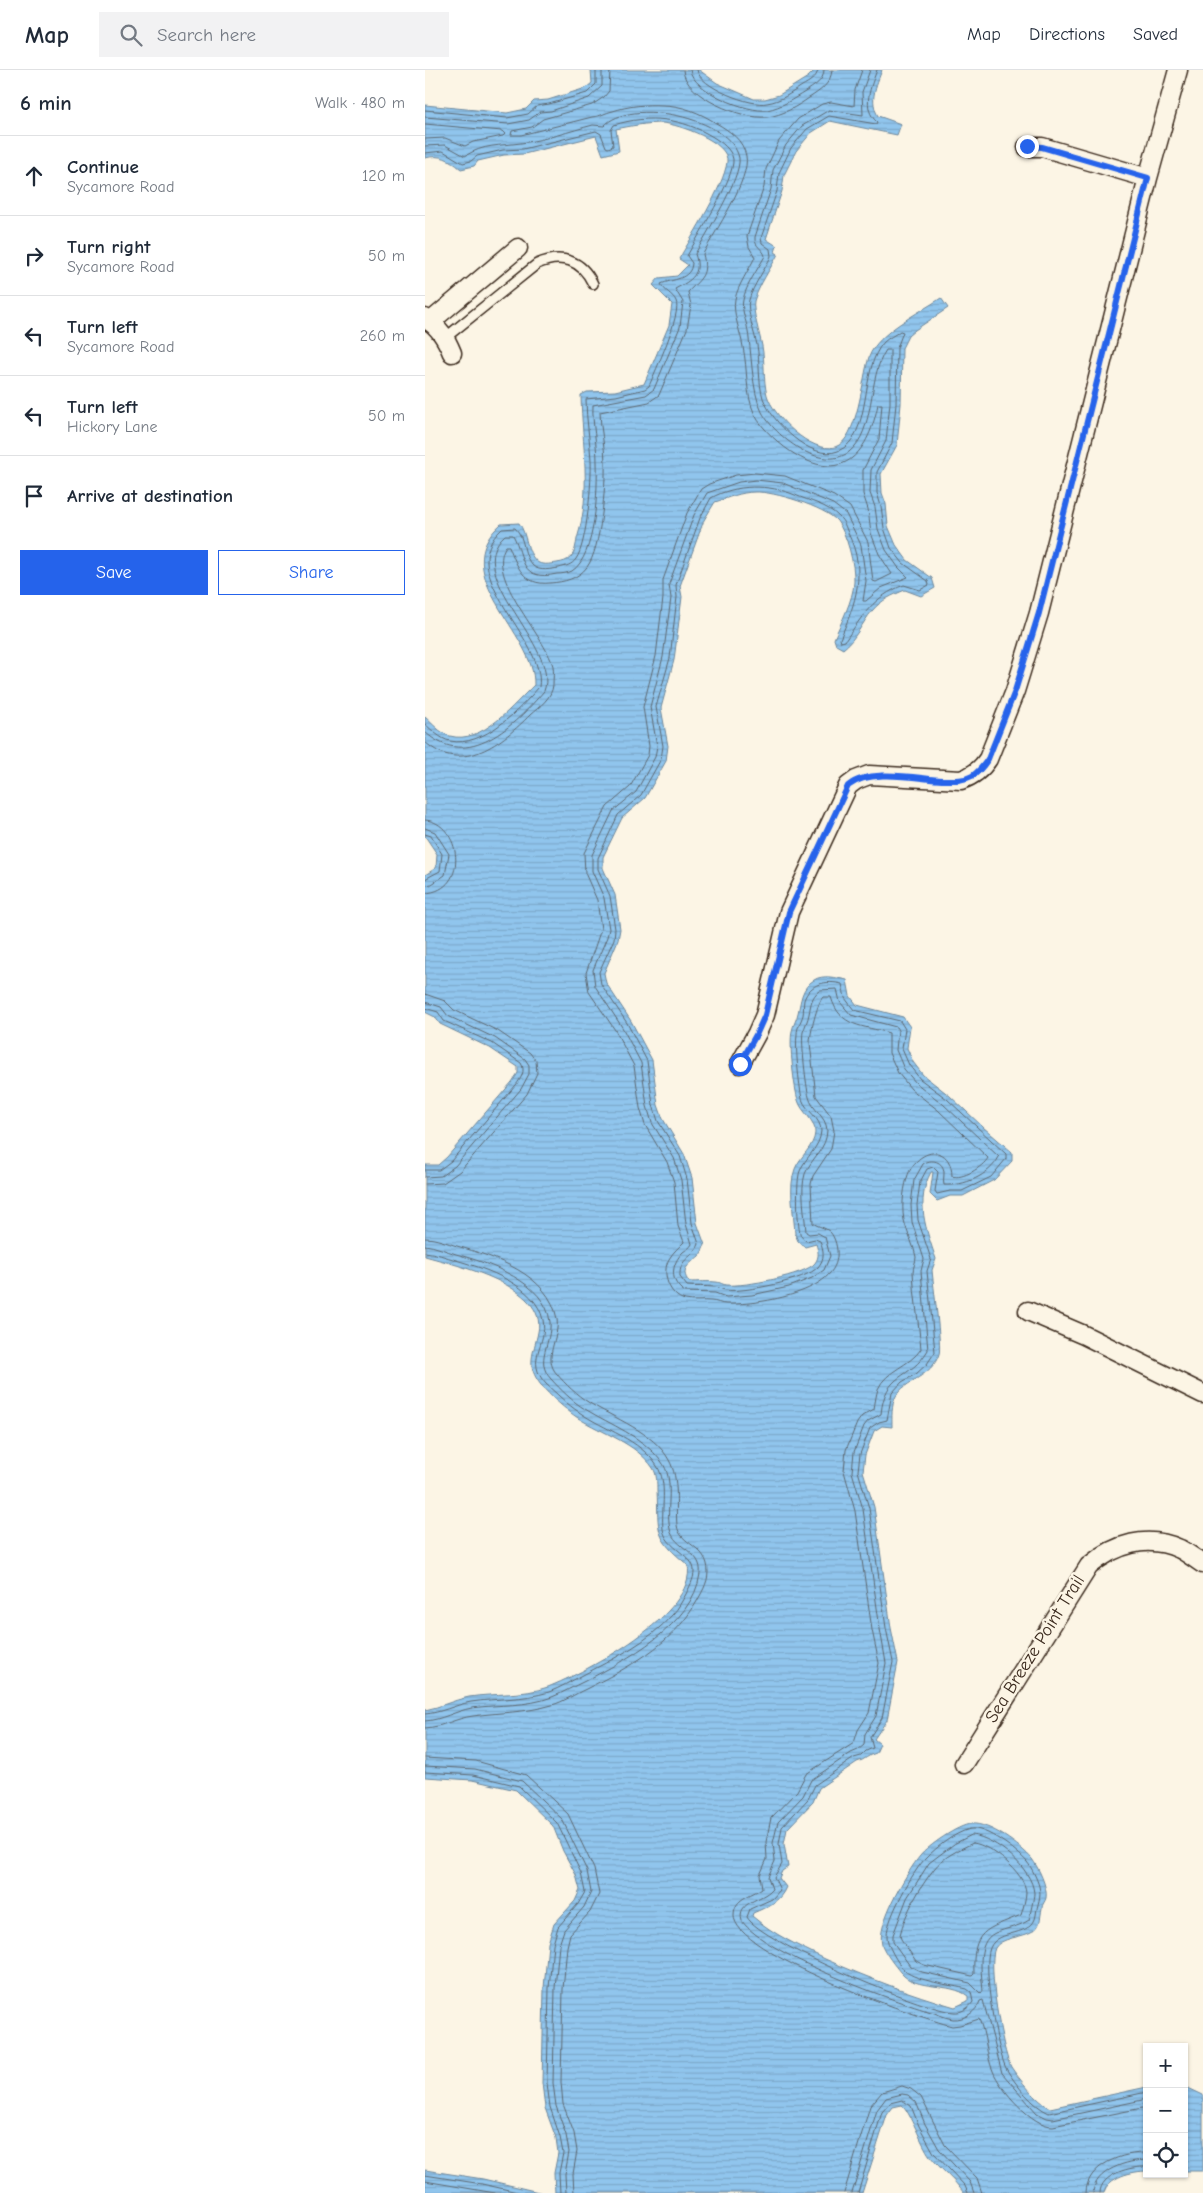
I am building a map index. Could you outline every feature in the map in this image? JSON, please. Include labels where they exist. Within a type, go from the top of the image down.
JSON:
[{"type":"street","points":[[740,1064],[765,1015],[789,912],[848,786],[855,780],[869,776],[961,780],[972,776],[988,759],[1015,691],[1039,613],[1148,178],[1178,70]]},
{"type":"street","points":[[1027,146],[1042,147],[1148,178]]},
{"type":"street","points":[[449,345],[428,320],[518,248]]},
{"type":"street","points":[[1028,1311],[1084,1335],[1203,1394]]},
{"type":"street","name":"Sea Breeze Point Trail","points":[[964,1764],[1084,1571],[1102,1555],[1131,1543],[1159,1543],[1180,1549],[1203,1564]]},
{"type":"lane","points":[[449,345],[537,264],[547,259],[571,260],[581,266],[593,284]]},
{"type":"water","points":[[591,70],[699,70],[717,83],[754,99],[765,99],[779,95],[808,77],[815,70],[882,70],[874,93],[875,110],[878,116],[901,124],[897,135],[830,121],[811,133],[796,151],[784,175],[782,191],[766,239],[777,246],[775,252],[778,254],[759,289],[754,305],[763,352],[767,395],[771,404],[785,423],[805,439],[825,448],[835,447],[843,442],[854,421],[869,357],[881,339],[890,331],[941,298],[948,308],[908,336],[902,348],[901,404],[897,445],[881,474],[882,493],[886,504],[888,526],[896,545],[907,560],[932,578],[935,588],[921,596],[905,590],[883,601],[872,611],[852,641],[843,649],[836,645],[834,639],[851,597],[854,575],[847,542],[837,521],[822,510],[811,505],[763,492],[740,494],[715,502],[704,520],[680,586],[682,597],[674,660],[661,708],[668,746],[666,761],[645,798],[622,818],[603,857],[603,868],[615,895],[620,929],[618,940],[604,973],[606,983],[631,1021],[652,1060],[658,1105],[663,1119],[684,1154],[692,1178],[697,1223],[705,1245],[700,1255],[685,1270],[689,1282],[717,1282],[735,1285],[760,1282],[800,1272],[815,1263],[818,1258],[816,1244],[805,1247],[798,1241],[795,1234],[792,1192],[793,1176],[797,1164],[812,1143],[815,1128],[802,1108],[796,1094],[791,1037],[802,995],[806,987],[818,978],[830,977],[847,980],[850,996],[857,1005],[903,1017],[910,1027],[907,1048],[913,1062],[923,1075],[950,1096],[1012,1152],[1012,1161],[994,1180],[963,1196],[950,1196],[937,1201],[930,1194],[933,1172],[931,1172],[926,1183],[923,1205],[926,1226],[936,1259],[932,1270],[939,1354],[931,1368],[906,1386],[896,1396],[893,1407],[892,1427],[882,1426],[874,1431],[865,1455],[863,1471],[874,1507],[891,1628],[898,1662],[887,1720],[874,1739],[880,1744],[876,1753],[857,1762],[819,1788],[813,1802],[787,1829],[784,1844],[788,1867],[782,1871],[779,1878],[786,1887],[777,1900],[753,1913],[752,1916],[778,1935],[825,1959],[889,1985],[955,2007],[968,2001],[968,1996],[952,1989],[907,1979],[885,1952],[881,1936],[888,1912],[901,1886],[920,1856],[936,1842],[965,1825],[978,1824],[987,1827],[1004,1836],[1020,1848],[1032,1859],[1037,1867],[1044,1883],[1046,1898],[1036,1929],[998,1944],[993,1957],[994,1988],[1000,2027],[1011,2067],[1034,2096],[1050,2108],[1143,2088],[1143,2171],[1115,2179],[1106,2187],[1104,2193],[964,2193],[930,2156],[902,2105],[893,2107],[887,2115],[862,2193],[555,2193],[554,2173],[558,2153],[556,2138],[545,2108],[542,2083],[544,1988],[548,1943],[554,1924],[575,1901],[580,1890],[576,1875],[563,1851],[553,1826],[516,1790],[472,1780],[425,1777],[425,1710],[469,1697],[538,1690],[565,1679],[611,1655],[636,1639],[658,1621],[675,1603],[686,1584],[688,1565],[669,1547],[660,1533],[658,1525],[657,1479],[653,1468],[646,1459],[628,1445],[568,1411],[549,1394],[536,1378],[532,1359],[538,1332],[537,1316],[529,1302],[515,1290],[497,1280],[457,1265],[425,1256],[425,1165],[438,1165],[447,1157],[512,1082],[518,1073],[518,1067],[490,1048],[440,1024],[435,1017],[425,1012],[425,875],[436,868],[437,854],[425,836],[425,717],[446,735],[462,737],[474,734],[497,721],[534,685],[531,665],[522,645],[497,604],[487,583],[482,563],[486,543],[501,524],[519,523],[530,552],[538,563],[561,562],[571,557],[582,521],[584,503],[585,467],[581,395],[587,392],[615,391],[644,384],[669,325],[672,304],[653,285],[659,278],[677,276],[688,265],[679,259],[714,197],[725,172],[727,162],[726,155],[720,148],[702,135],[670,124],[656,123],[616,129],[619,151],[603,155],[596,136],[524,154],[504,155],[478,161],[474,166],[461,169],[445,158],[425,158],[425,105],[507,113],[526,109],[534,101],[548,100],[586,88],[592,83]]},
{"type":"water","points":[[1188,2088],[1203,2095],[1203,2171],[1188,2171]]},
{"type":"water","points":[[425,2170],[483,2179],[543,2193],[425,2193]]},
{"type":"route","points":[[740,1064],[765,1015],[789,912],[840,799],[848,786],[855,780],[869,776],[956,780],[972,776],[988,759],[1015,691],[1039,613],[1148,178],[1042,147],[1027,146]]}]
